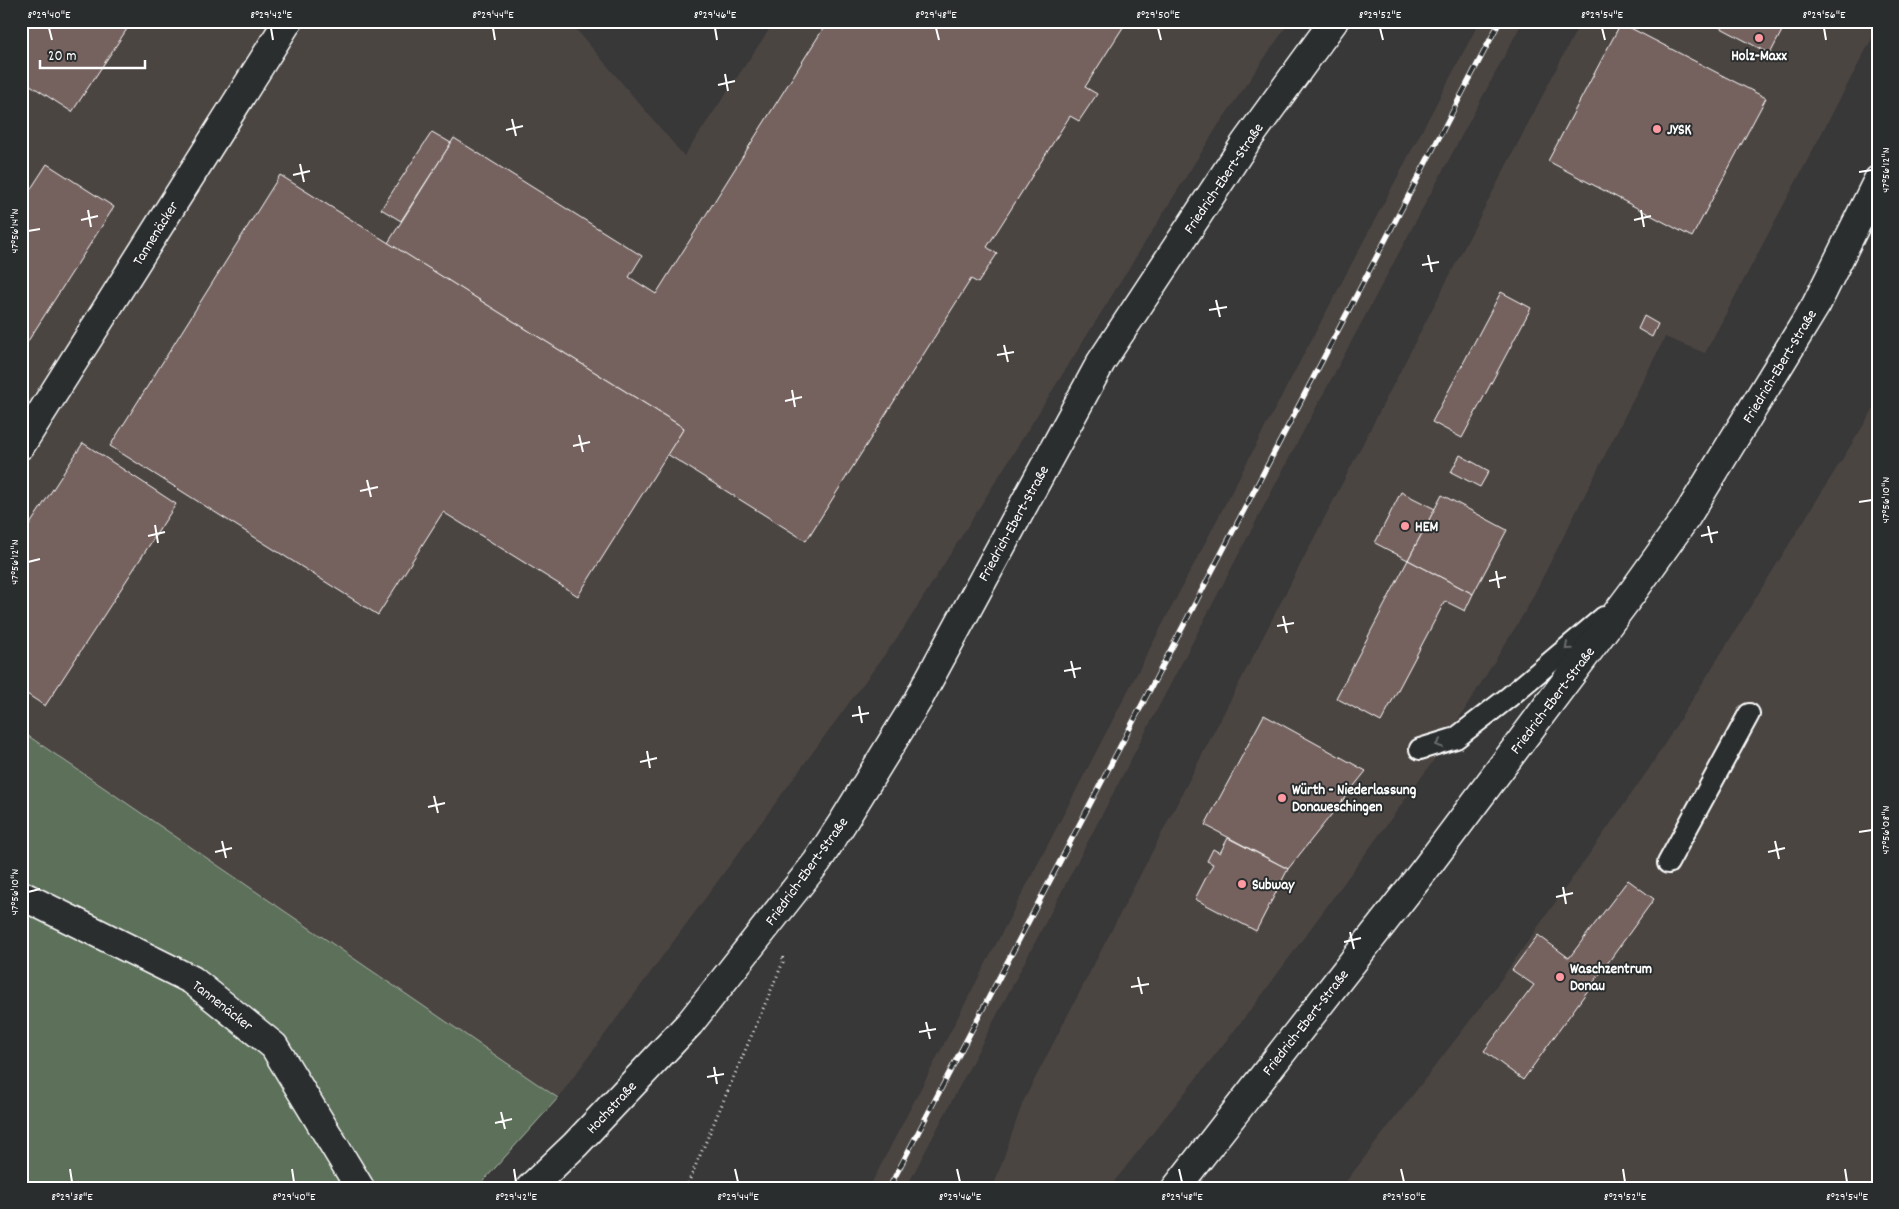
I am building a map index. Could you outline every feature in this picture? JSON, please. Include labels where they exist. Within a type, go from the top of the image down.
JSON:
[{"type":"street","name":"Tannenäcker","points":[[21,445],[288,21]]},
{"type":"street","name":"Friedrich-Ebert-Straße","points":[[690,1023],[822,854],[918,700],[1101,362],[1246,142],[1334,21]]},
{"type":"street","name":"Friedrich-Ebert-Straße","points":[[1176,1188],[1426,868],[1632,593],[1687,516],[1811,314],[1878,180]]},
{"type":"street","name":"Tannenäcker","points":[[21,895],[192,980],[274,1046],[360,1188]]},
{"type":"street","name":"Hochstraße","points":[[530,1188],[575,1145],[690,1023]]},
{"type":"lane","points":[[1420,749],[1456,738],[1509,697],[1632,593]]},
{"type":"lane","points":[[1668,863],[1749,714]]},
{"type":"path","points":[[686,1188],[784,960],[764,930]]},
{"type":"shaded area","points":[[21,21],[569,21],[684,156],[775,21],[1290,21],[1219,124],[902,631],[558,1098],[21,731]]},
{"type":"shaded area","points":[[1480,21],[1523,21],[1297,443],[906,1188],[869,1188],[1268,422]]},
{"type":"shaded area","points":[[1581,21],[1878,21],[1878,27],[1705,353],[1665,337],[1526,610],[1431,764],[1256,1003],[1109,1188],[993,1188],[1023,1102]]},
{"type":"shaded area","points":[[1878,402],[1878,1188],[1341,1188],[1493,991],[1649,769]]},
{"type":"green space","points":[[21,731],[558,1098],[477,1188],[21,1188]]},
{"type":"building","points":[[21,21],[121,21],[129,26],[72,112],[21,79]]},
{"type":"building","points":[[828,21],[1127,21],[1085,87],[1097,94],[1079,121],[1070,116],[987,247],[997,254],[978,283],[971,279],[806,541],[667,454],[684,428],[388,243],[454,138],[642,256],[629,277],[656,294]]},
{"type":"building","name":"Holz-Maxx","points":[[1708,21],[1787,21],[1770,54]]},
{"type":"building","name":"JYSK","points":[[1621,23],[1766,98],[1692,237],[1548,161]]},
{"type":"building","points":[[432,132],[451,143],[401,221],[381,209]]},
{"type":"building","points":[[47,164],[114,207],[21,352],[21,204]]},
{"type":"building","points":[[280,175],[684,428],[578,596],[443,512],[378,615],[110,446]]},
{"type":"building","points":[[1501,292],[1531,308],[1462,438],[1432,422]]},
{"type":"building","points":[[1644,316],[1658,324],[1652,337],[1638,329]]},
{"type":"building","points":[[83,443],[176,504],[45,706],[21,690],[21,538]]},
{"type":"building","points":[[1460,455],[1489,471],[1480,487],[1451,472]]},
{"type":"building","name":"HEM","points":[[1401,492],[1435,509],[1408,560],[1375,543]]},
{"type":"building","name":"HEM","points":[[1442,495],[1507,530],[1473,594],[1408,560]]},
{"type":"building","points":[[1408,560],[1473,594],[1465,611],[1445,601],[1381,722],[1336,698]]},
{"type":"building","name":"Würth - Niederlassung Donaueschingen","points":[[1264,715],[1366,771],[1288,869],[1205,825]]},
{"type":"building","name":"Subway","points":[[1228,838],[1288,869],[1256,931],[1195,899],[1213,864],[1207,861],[1213,849],[1220,853]]},
{"type":"building","name":"Waschzentrum Donau","points":[[1628,880],[1654,899],[1523,1080],[1484,1051],[1534,985],[1512,970],[1538,935],[1569,958]]},
{"type":"railway","points":[[889,1188],[1500,21]]},
{"type":"place","name":"Holz-Maxx","points":[[1759,38]]},
{"type":"place","name":"JYSK","points":[[1657,129]]},
{"type":"place","name":"HEM","points":[[1405,526]]},
{"type":"place","name":"Würth - Niederlassung Donaueschingen","points":[[1282,798]]},
{"type":"place","name":"Subway","points":[[1242,884]]},
{"type":"place","name":"Waschzentrum Donau","points":[[1560,977]]}]
